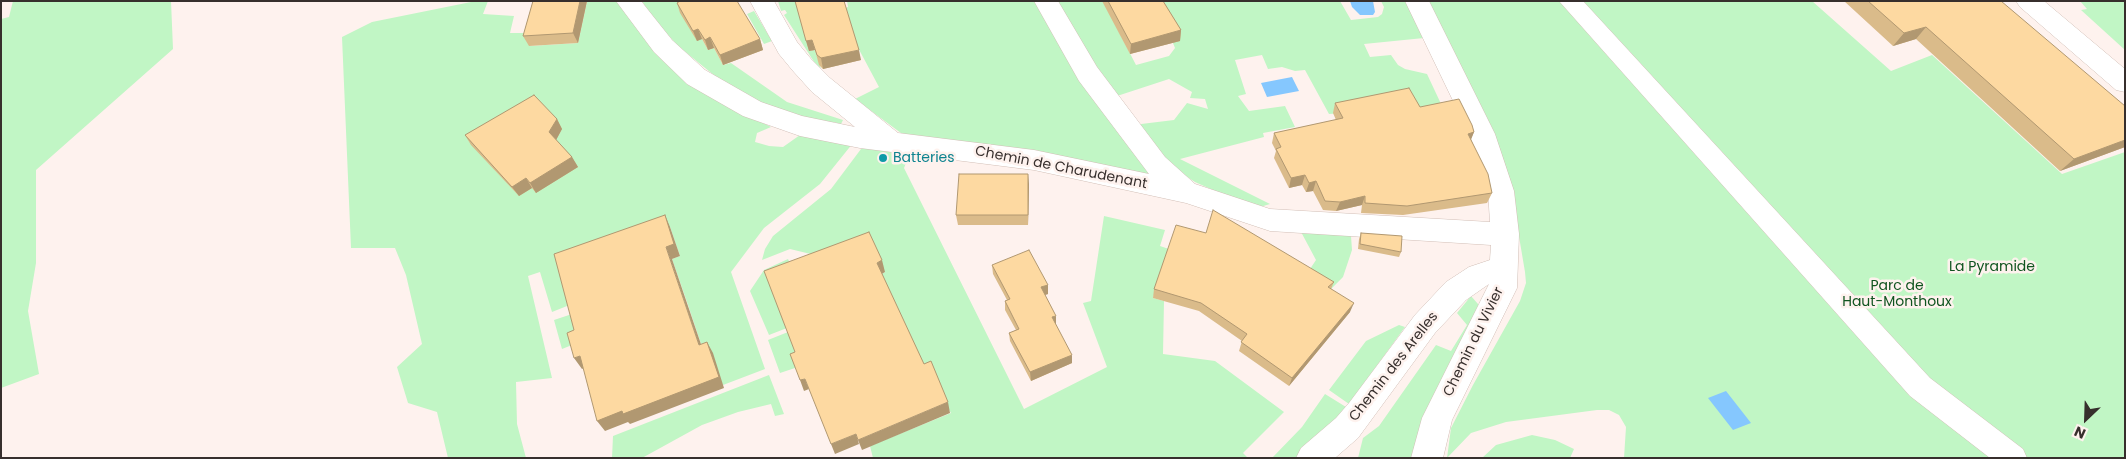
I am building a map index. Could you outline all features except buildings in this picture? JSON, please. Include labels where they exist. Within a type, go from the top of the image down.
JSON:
[{"type":"street","name":"Chemin de Charudenant","points":[[628,1],[663,46],[696,77],[752,109],[800,126],[1034,160],[1186,192],[1270,220],[1309,224],[1505,234]]},
{"type":"street","points":[[762,1],[788,48],[802,65],[821,85],[889,140]]},
{"type":"street","points":[[1046,1],[1088,74],[1156,164],[1186,192]]},
{"type":"street","name":"Chemin du Vivier","points":[[1417,1],[1482,134],[1501,191],[1505,234],[1503,288],[1437,418],[1427,458]]},
{"type":"street","points":[[1570,1],[1920,387],[2013,458]]},
{"type":"street","points":[[2028,1],[2125,83]]},
{"type":"street","name":"Chemin des Arelles","points":[[1312,458],[1360,413],[1424,324],[1456,291],[1479,275],[1505,268]]},
{"type":"green space","points":[[13,1],[171,1],[173,49],[36,170],[36,263],[28,311],[39,374],[1,388],[1,19],[9,17]]},
{"type":"green space","points":[[476,1],[488,1],[483,14],[514,16],[510,33],[533,33],[530,46],[578,43],[587,1],[618,1],[708,94],[771,127],[757,133],[755,142],[783,147],[800,135],[853,143],[820,184],[764,228],[731,272],[765,369],[723,385],[705,356],[672,259],[680,256],[670,227],[572,304],[552,312],[540,272],[528,276],[552,378],[516,382],[517,424],[526,458],[448,458],[437,412],[408,403],[397,367],[422,344],[406,275],[395,248],[351,248],[342,37],[372,22]]},
{"type":"green space","points":[[642,1],[700,1],[702,39],[708,50],[714,48],[723,65],[731,63],[787,102],[843,120],[841,124],[833,122],[832,126],[771,108],[715,76],[678,46],[651,16]]},
{"type":"green space","points":[[778,1],[806,1],[797,8],[809,51],[815,50],[821,69],[818,68],[784,15],[787,13],[785,10],[781,11]]},
{"type":"green space","points":[[847,1],[1040,1],[1151,176],[905,136],[855,99],[879,87],[855,42],[845,8],[848,7]]},
{"type":"green space","points":[[1055,1],[1103,1],[1136,65],[1169,56],[1175,48],[1156,1],[1340,1],[1351,20],[1378,17],[1382,14],[1384,7],[1381,1],[1406,1],[1424,38],[1364,44],[1370,57],[1391,55],[1398,65],[1405,69],[1427,74],[1442,106],[1329,114],[1305,70],[1295,71],[1282,67],[1268,69],[1262,55],[1235,60],[1246,94],[1238,96],[1249,111],[1285,106],[1295,127],[1263,133],[1264,137],[1180,159],[1270,204],[1260,207],[1231,198],[1195,182],[1178,171],[1133,125],[1174,120],[1187,103],[1208,109],[1205,99],[1190,98],[1192,92],[1169,79],[1114,97]]},
{"type":"green space","name":"Parc de Haut-Monthoux","points":[[1426,1],[1812,1],[1891,71],[1932,55],[2062,174],[2125,152],[2125,458],[1624,458],[1626,427],[1619,415],[1609,410],[1597,410],[1506,422],[1471,433],[1447,458],[1451,428],[1520,301],[1526,283],[1512,195]]},
{"type":"green space","points":[[2080,1],[2125,1],[2125,50],[2081,10],[2087,9]]},
{"type":"green space","points":[[754,11],[772,41],[764,44],[747,14]]},
{"type":"green space","points":[[864,145],[911,151],[904,168],[1024,409],[1107,367],[1083,303],[1091,301],[1104,216],[1165,230],[1160,246],[1169,249],[1153,298],[1164,301],[1163,354],[1215,361],[1284,412],[1243,453],[1248,458],[873,458],[870,446],[951,413],[926,375],[880,275],[885,272],[790,249],[762,260],[765,249],[773,236],[831,189]]},
{"type":"green space","points":[[1300,230],[1351,236],[1352,250],[1343,277],[1330,290],[1306,275],[1316,260]]},
{"type":"green space","points":[[788,259],[794,273],[787,328],[769,335],[750,291],[764,270]]},
{"type":"green space","points":[[1471,296],[1478,304],[1478,309],[1415,458],[1358,458],[1363,438],[1379,426],[1436,345],[1451,351],[1467,325],[1457,313]]},
{"type":"green space","points":[[575,313],[582,341],[562,349],[554,320]]},
{"type":"green space","points":[[1399,325],[1405,327],[1349,404],[1329,390],[1366,341]]},
{"type":"green space","points":[[788,332],[799,363],[795,368],[780,373],[768,340]]},
{"type":"green space","points":[[769,375],[784,414],[775,416],[771,404],[738,412],[702,425],[642,458],[612,458],[613,436]]},
{"type":"green space","points":[[1325,394],[1346,407],[1331,428],[1295,458],[1272,458],[1302,427]]},
{"type":"green space","points":[[1532,435],[1555,440],[1574,449],[1570,458],[1482,458],[1496,445]]},
{"type":"water","points":[[1350,1],[1373,1],[1375,12],[1373,15],[1360,15],[1352,7]]},
{"type":"water","points":[[1292,77],[1299,91],[1267,97],[1261,83]]},
{"type":"water","points":[[1726,391],[1751,423],[1733,430],[1708,398]]},
{"type":"place","name":"Batteries","points":[[883,158]]},
{"type":"park label","name":"La Pyramide","points":[[1992,267]]}]
